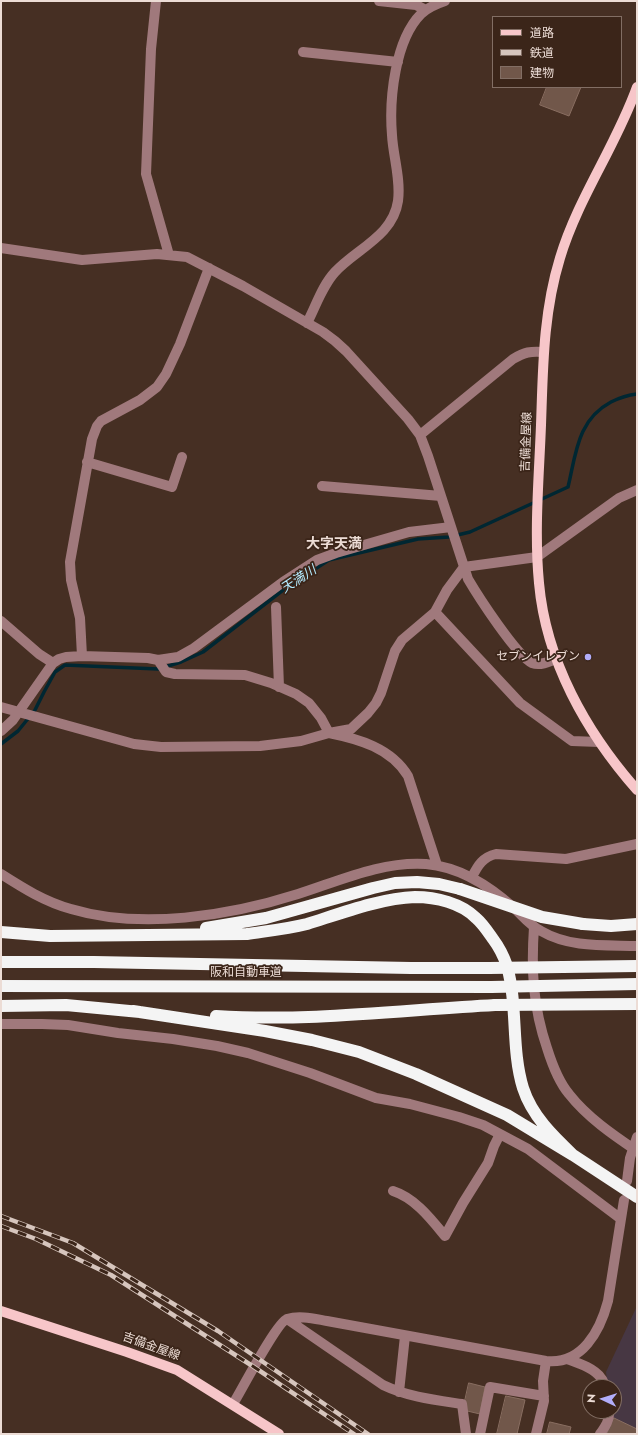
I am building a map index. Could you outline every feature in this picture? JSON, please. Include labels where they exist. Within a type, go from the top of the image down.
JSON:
[{"type":"highway","points":[[139,936],[204,929],[266,918],[373,888],[395,883],[417,882],[439,884],[460,889],[542,916],[583,924],[611,926],[637,924]]},
{"type":"highway","points":[[1,932],[50,936],[247,934],[304,924],[393,900],[424,897],[450,902],[464,909],[476,918],[486,928],[497,945],[506,965],[512,997],[518,1067],[523,1089],[544,1126],[573,1155]]},
{"type":"highway","name":"阪和自動車道","points":[[1,962],[102,962],[411,968],[637,966]]},
{"type":"highway","name":"阪和自動車道","points":[[1,986],[491,987],[637,984]]},
{"type":"highway","points":[[1,1006],[66,1005],[133,1011],[267,1019],[336,1017],[495,1005],[637,1004]]},
{"type":"highway","points":[[133,1011],[265,1031],[312,1040],[359,1052],[416,1074],[507,1115],[573,1155],[637,1197]]},
{"type":"main road","name":"吉備金屋線","points":[[637,87],[621,128],[580,209],[560,256],[549,302],[544,352],[537,513],[537,557],[539,585],[556,659],[570,690],[599,742],[617,767],[637,790]]},
{"type":"main road","name":"吉備金屋線","points":[[1,1311],[177,1370],[280,1434]]},
{"type":"street","points":[[156,1],[151,49],[146,174],[169,255]]},
{"type":"street","points":[[379,1],[430,6],[445,1]]},
{"type":"street","points":[[307,323],[331,277],[380,234],[392,219],[395,211],[398,201],[398,187],[391,120],[391,104],[398,62],[404,38],[425,5]]},
{"type":"street","points":[[303,52],[398,62]]},
{"type":"street","points":[[1,248],[82,260],[157,254],[187,257],[307,323],[335,341],[408,419],[420,435],[468,579],[476,592],[517,650],[533,663],[541,664],[556,659]]},
{"type":"street","points":[[82,656],[80,618],[70,580],[70,562],[92,439],[97,426],[101,421],[145,397],[157,387],[166,374],[180,344],[209,268]]},
{"type":"street","points":[[420,435],[513,359],[530,351],[544,352]]},
{"type":"street","points":[[87,462],[172,487],[182,457]]},
{"type":"street","points":[[322,486],[441,496]]},
{"type":"street","points":[[1,707],[134,744],[161,747],[260,746],[301,741],[329,733],[351,729],[376,703],[395,651],[409,634],[435,612],[464,567],[537,557],[619,498],[637,490]]},
{"type":"street","points":[[1,732],[20,713],[53,663],[58,659],[82,656],[148,658],[158,660],[178,657],[194,648],[283,582],[318,560],[336,553],[409,532],[452,529]]},
{"type":"street","points":[[276,607],[279,687]]},
{"type":"street","points":[[435,612],[520,703],[572,741],[599,742]]},
{"type":"street","points":[[1,620],[39,654],[53,663]]},
{"type":"street","points":[[158,660],[166,672],[175,674],[245,675],[296,694],[309,703],[321,718],[329,733]]},
{"type":"street","points":[[329,733],[355,738],[370,744],[385,752],[403,767],[408,776],[437,865]]},
{"type":"street","points":[[472,877],[478,865],[483,859],[490,855],[496,854],[566,859],[637,844]]},
{"type":"street","points":[[1,874],[42,898],[71,909],[116,918],[154,918],[205,915],[249,907],[381,868],[396,865],[437,865],[472,877],[514,907],[534,927],[548,935],[573,943],[590,945],[637,946]]},
{"type":"street","points":[[534,927],[532,960],[534,998],[545,1044],[555,1071],[569,1094],[582,1109],[635,1150]]},
{"type":"street","points":[[1,1024],[68,1025],[217,1046],[248,1053],[310,1073],[376,1098],[410,1104],[459,1117],[483,1125],[528,1149],[621,1219]]},
{"type":"street","points":[[393,1191],[408,1198],[432,1220],[445,1236],[463,1203],[488,1163],[500,1134]]},
{"type":"street","points":[[627,1181],[637,1137]]},
{"type":"street","points":[[233,1404],[278,1327],[287,1319],[314,1319],[546,1361],[561,1361],[572,1358],[590,1340],[604,1315],[608,1300],[624,1200]]},
{"type":"street","points":[[287,1319],[383,1385],[399,1392],[462,1404],[466,1434]]},
{"type":"street","points":[[399,1392],[405,1336]]},
{"type":"street","points":[[567,1359],[582,1364],[595,1372],[602,1379]]},
{"type":"street","points":[[536,1434],[544,1396],[543,1381],[546,1361]]},
{"type":"street","points":[[480,1434],[490,1387],[544,1396]]},
{"type":"street","points":[[600,1434],[609,1419]]},
{"type":"shaded area","points":[[637,1306],[637,1434],[603,1434],[610,1419],[622,1419],[622,1379],[607,1379],[606,1372]]},
{"type":"building","points":[[547,88],[581,88],[569,116],[540,105]]},
{"type":"building","points":[[469,1383],[485,1387],[480,1414],[463,1410]]},
{"type":"building","points":[[506,1396],[525,1400],[517,1434],[497,1434]]},
{"type":"building","points":[[614,1419],[637,1429],[637,1434],[607,1434]]},
{"type":"building","points":[[550,1422],[571,1427],[569,1434],[547,1434]]},
{"type":"waterway","name":"天満川","points":[[1,744],[18,731],[35,710],[55,672],[65,665],[158,669],[181,662],[203,652],[287,587],[329,560],[418,539],[449,537],[470,532],[568,487],[576,450],[591,418],[600,409],[611,402],[637,394]]},
{"type":"railway","points":[[1,1216],[73,1243],[218,1331],[368,1434]]},
{"type":"railway","points":[[1,1226],[36,1239],[111,1275],[254,1367],[354,1434]]},
{"type":"place","name":"セブンイレブン","points":[[588,657]]},
{"type":"district","name":"大字天満","points":[[334,545]]}]
